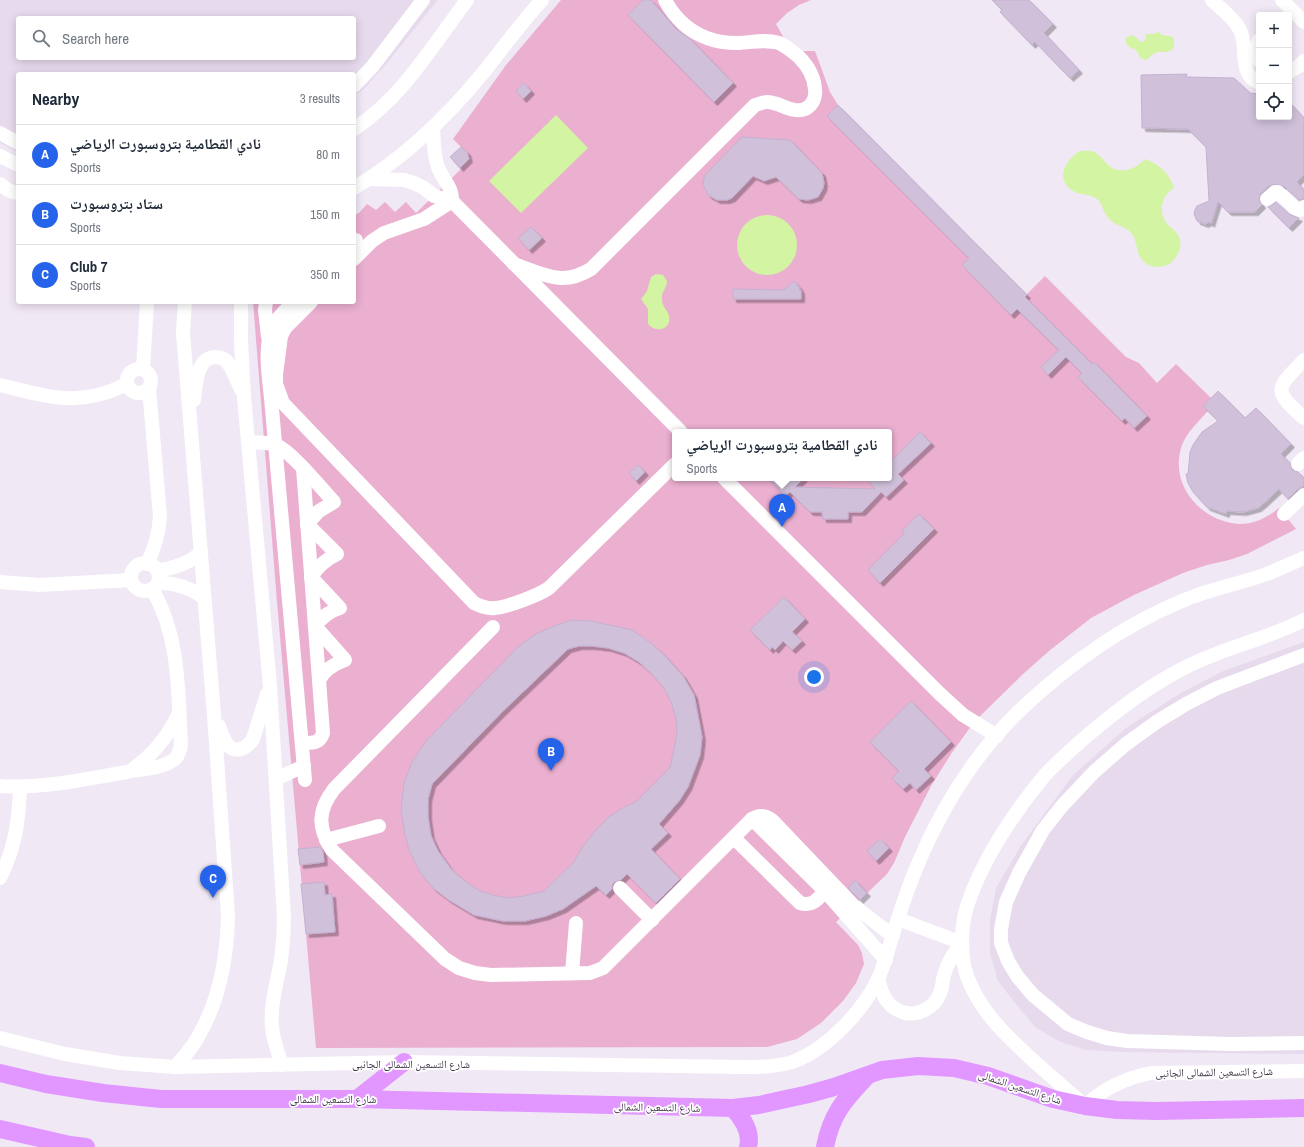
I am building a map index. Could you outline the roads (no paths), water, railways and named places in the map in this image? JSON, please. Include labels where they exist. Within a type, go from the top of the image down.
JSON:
[{"type":"main road","points":[[357,1099],[404,1062]]},
{"type":"main road","name":"شارع التسعين الشمالى","points":[[0,1073],[46,1084],[103,1093],[161,1099],[357,1099],[734,1108],[759,1105],[809,1094],[882,1070],[918,1066],[954,1068],[988,1076],[1053,1098],[1085,1106],[1118,1110],[1156,1111],[1304,1108]]},
{"type":"main road","points":[[825,1147],[832,1123],[843,1102],[869,1074]]},
{"type":"main road","points":[[734,1108],[742,1118],[748,1130],[748,1147]]},
{"type":"main road","points":[[0,1129],[70,1145],[86,1147]]},
{"type":"street","points":[[356,84],[372,67],[423,0]]},
{"type":"street","points":[[356,127],[381,108],[402,86],[467,0]]},
{"type":"street","points":[[356,187],[370,179],[411,147],[433,127],[482,74],[507,41],[542,0]]},
{"type":"street","points":[[514,264],[550,277],[561,279],[572,278],[582,274],[591,269],[755,105],[766,102],[798,110],[810,106],[813,101],[815,91],[814,81],[810,72],[806,64],[788,48],[779,43],[769,41],[737,43],[722,42],[707,38],[680,22],[670,10],[665,0]]},
{"type":"street","points":[[1212,0],[1235,22],[1245,44],[1255,51],[1244,64],[1246,70],[1256,77]]},
{"type":"street","points":[[1282,0],[1299,17]]},
{"type":"street","points":[[1292,70],[1304,61]]},
{"type":"street","points":[[433,127],[437,166],[441,175],[451,188],[452,200]]},
{"type":"street","points":[[0,133],[16,142]]},
{"type":"street","points":[[0,156],[16,163]]},
{"type":"street","points":[[370,179],[404,180],[419,186],[434,196],[452,200],[678,429]]},
{"type":"street","points":[[0,184],[5,189],[16,193]]},
{"type":"street","points":[[1267,199],[1275,192],[1278,192],[1297,209],[1302,209],[1304,207]]},
{"type":"street","points":[[356,257],[372,241],[384,233],[424,220],[452,200]]},
{"type":"street","points":[[143,369],[147,304]]},
{"type":"street","points":[[175,1067],[200,1035],[210,1012],[223,968],[228,942],[228,916],[214,715],[183,333],[185,304]]},
{"type":"street","points":[[241,304],[241,342],[244,397],[270,686],[284,918],[280,962],[272,1005],[272,1027],[276,1048],[282,1065]]},
{"type":"street","points":[[266,304],[265,310],[269,343],[270,398],[276,445],[304,773],[276,779]]},
{"type":"street","points":[[269,343],[271,330],[277,319],[292,304]]},
{"type":"street","points":[[309,304],[288,325],[281,336],[276,374],[278,389],[283,403],[474,603],[484,607],[495,608],[540,594],[549,588],[672,467]]},
{"type":"street","points":[[190,417],[199,372],[202,363],[210,357],[219,357],[228,362],[244,397]]},
{"type":"street","points":[[1304,360],[1283,382],[1282,391],[1284,399],[1304,418]]},
{"type":"street","points":[[0,786],[20,787],[48,785],[131,771],[166,764],[179,754],[181,746],[176,663],[171,636],[166,618],[158,600],[153,576],[160,516],[149,388],[151,379],[147,372],[143,369],[138,369],[129,374],[127,384],[130,389],[140,393],[149,388]]},
{"type":"street","points":[[0,385],[51,397],[83,399],[113,391],[127,384]]},
{"type":"street","points":[[248,442],[276,445],[303,468],[334,502],[319,511],[307,524]]},
{"type":"street","points":[[302,743],[317,742],[323,733],[303,468]]},
{"type":"street","points":[[727,481],[940,694],[963,714],[997,736]]},
{"type":"street","points":[[1284,514],[1304,495]]},
{"type":"street","points":[[307,524],[337,554],[319,566],[311,577]]},
{"type":"street","points":[[201,553],[191,561],[153,576],[142,591],[134,585],[131,580],[133,570],[142,564],[153,576],[194,591],[204,598]]},
{"type":"street","name":"شارع التسعين الشمالى الجانبى","points":[[0,1038],[65,1054],[120,1063],[175,1067],[404,1062],[765,1067],[794,1061],[820,1047],[844,1025],[865,1002],[878,979],[886,960],[898,919],[920,858],[940,817],[962,781],[1014,716],[1076,661],[1110,638],[1146,617],[1184,600],[1266,574],[1304,558]]},
{"type":"street","points":[[311,577],[340,608],[327,614],[315,626]]},
{"type":"street","points":[[0,582],[39,585],[131,580]]},
{"type":"street","points":[[1085,1106],[998,1027],[982,1006],[967,975],[962,943],[967,906],[979,877],[1017,812],[1046,774],[1110,716],[1145,691],[1182,669],[1213,654],[1273,634],[1304,620]]},
{"type":"street","points":[[315,626],[345,660],[323,673],[319,680]]},
{"type":"street","points":[[493,627],[334,789],[326,800],[322,813],[322,827],[326,840],[332,850],[445,959],[459,968],[475,973],[491,975],[590,973],[602,968],[752,819],[761,815],[769,818],[854,906],[893,936]]},
{"type":"street","points":[[1304,655],[1217,688],[1186,704],[1158,721],[1126,744],[1094,772],[1062,806],[1043,830],[1006,902],[1001,929],[1001,943],[1008,961],[1017,976],[1032,995],[1068,1024],[1087,1032],[1107,1038],[1127,1041],[1230,1044],[1304,1042]]},
{"type":"street","points":[[214,715],[227,745],[234,749],[242,749],[248,746],[252,739],[270,686]]},
{"type":"street","points":[[131,771],[154,752],[167,736],[179,713]]},
{"type":"street","points":[[167,736],[181,746]]},
{"type":"street","points":[[154,752],[166,764]]},
{"type":"street","points":[[2,872],[12,851],[20,808],[20,787]]},
{"type":"street","points":[[752,819],[825,891],[886,960]]},
{"type":"street","points":[[326,840],[379,826]]},
{"type":"street","points":[[734,838],[800,903],[809,905],[825,891]]},
{"type":"street","points":[[620,888],[652,920]]},
{"type":"street","points":[[898,919],[962,943]]},
{"type":"street","points":[[572,973],[576,923]]},
{"type":"street","points":[[878,979],[881,991],[886,1001],[894,1008],[904,1013],[915,1013],[926,1010],[934,1003],[940,994],[947,967],[962,943]]},
{"type":"street","name":"شارع التسعين الشمالى الجانبى","points":[[1085,1106],[1093,1098],[1112,1086],[1136,1076],[1151,1073],[1304,1071]]},
{"type":"place","name":"نادي القطامية بتروسبورت الرياضي","points":[[782,527]]},
{"type":"place","name":"ستاد بتروسبورت","points":[[551,771]]},
{"type":"place","name":"Club 7","points":[[213,898]]}]
